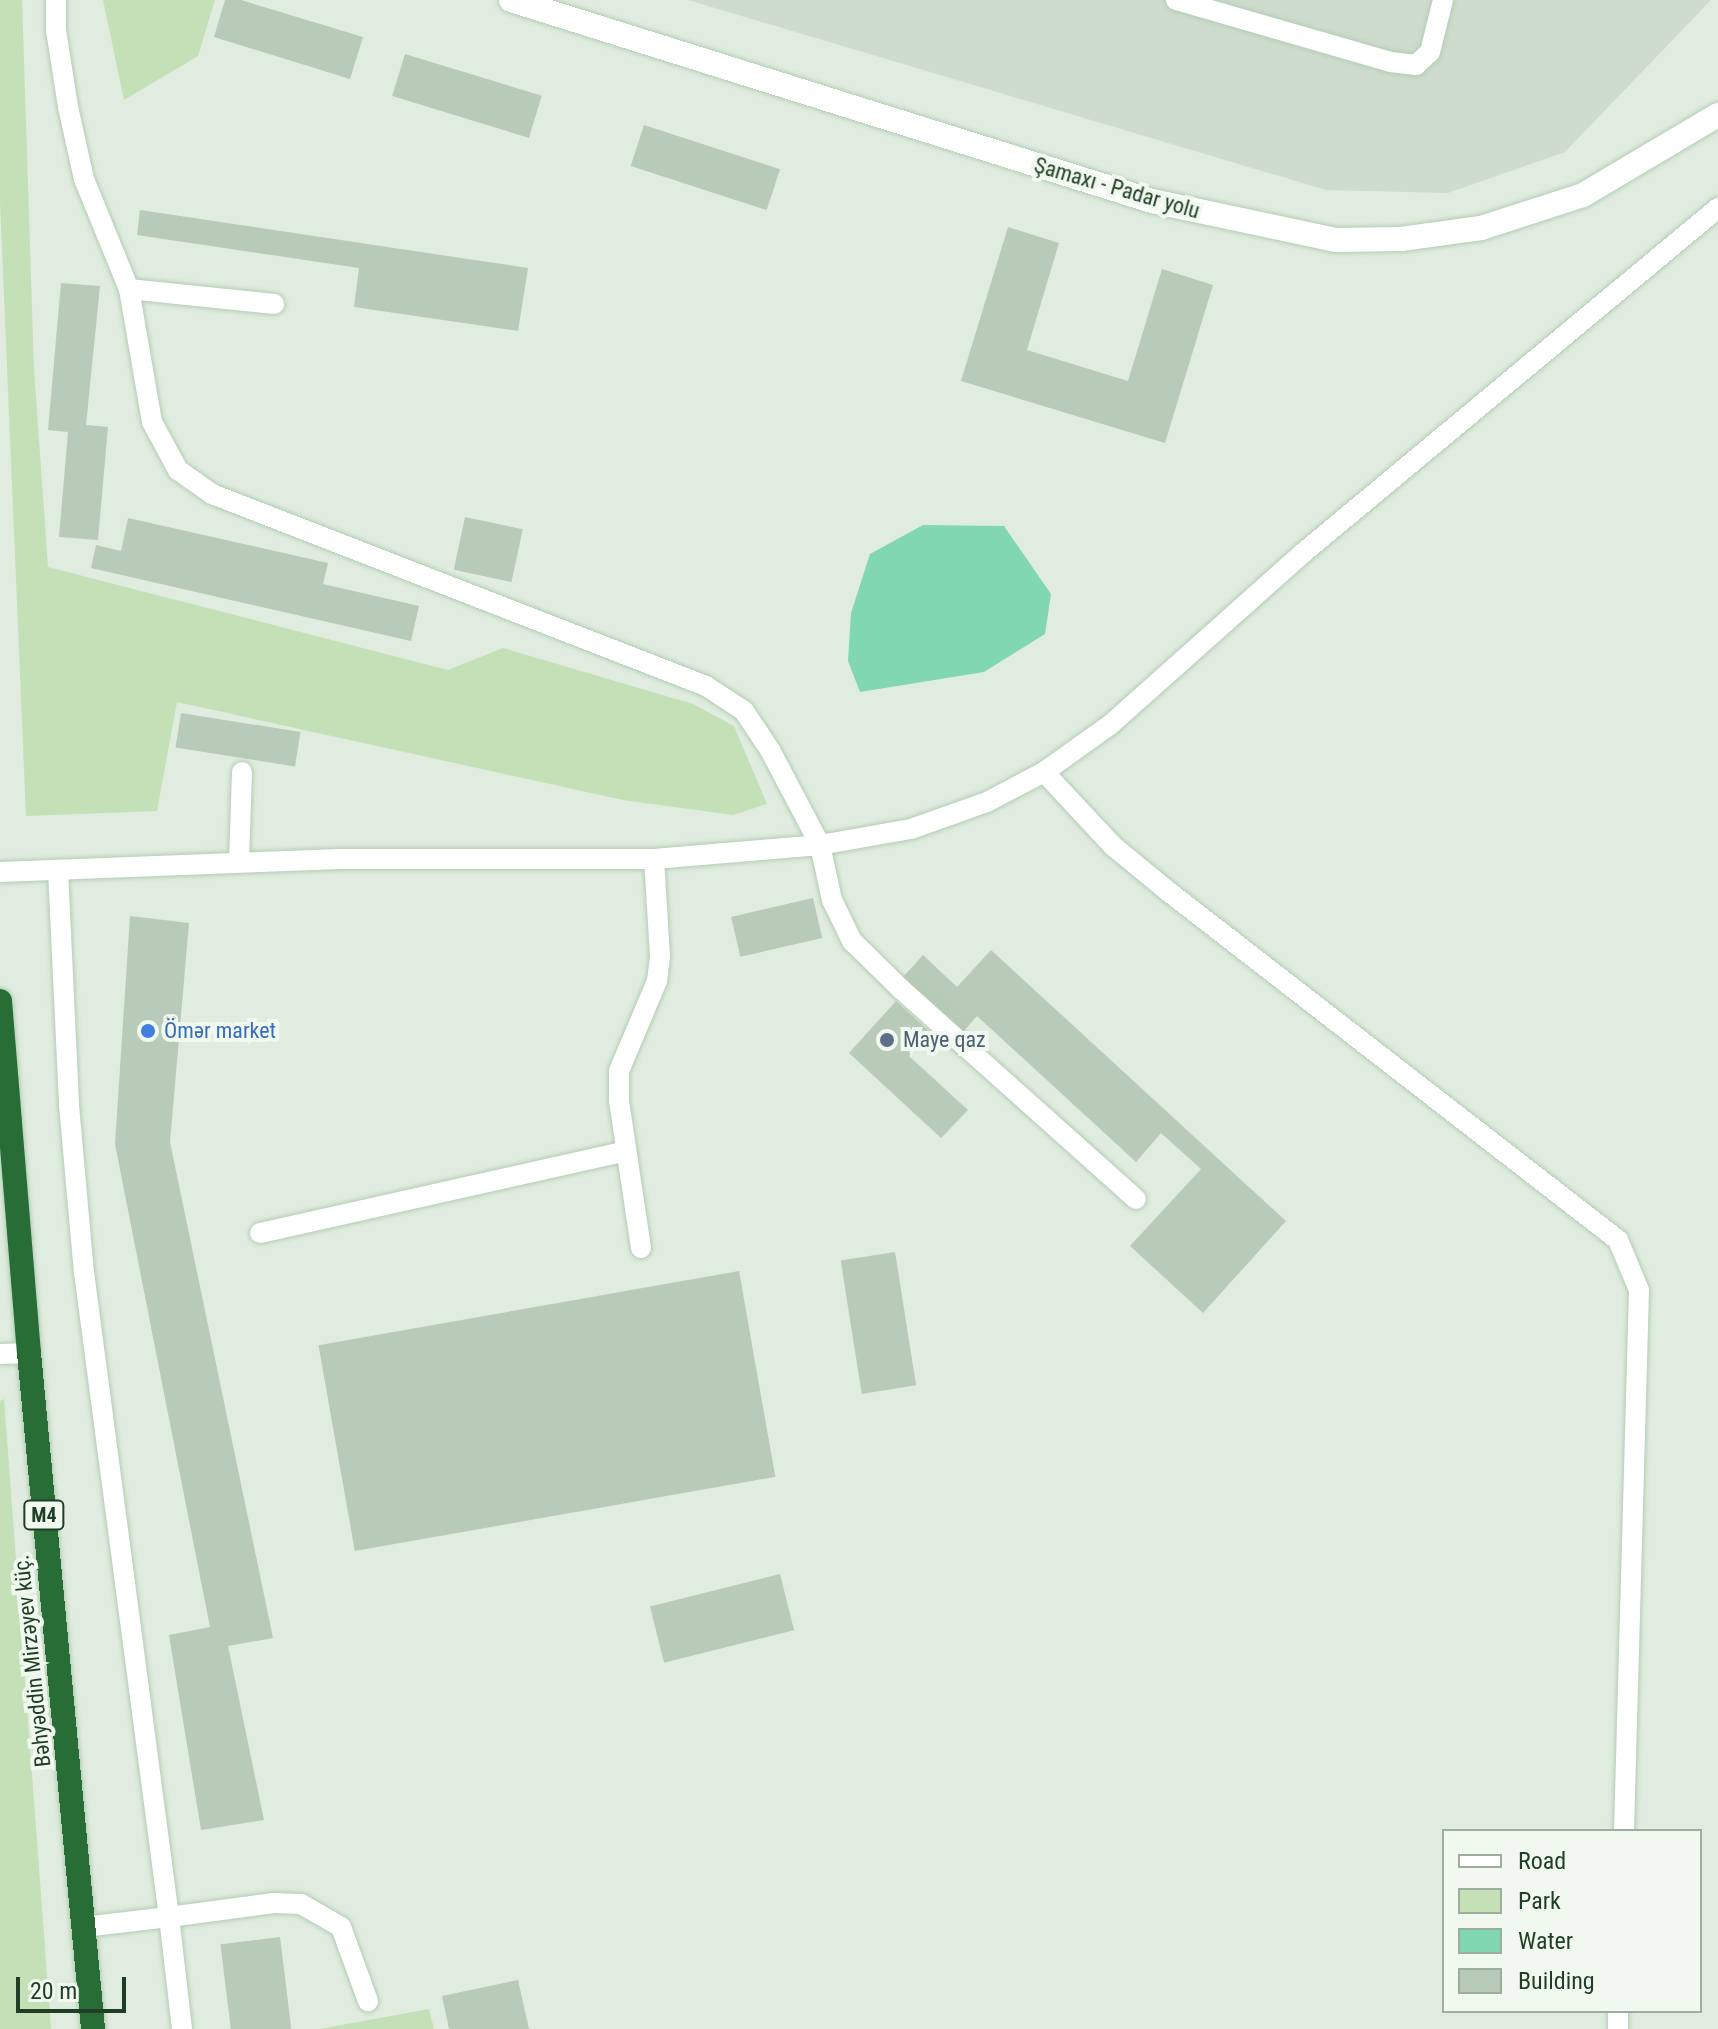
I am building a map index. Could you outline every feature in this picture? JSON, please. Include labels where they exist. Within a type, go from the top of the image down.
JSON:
[{"type":"highway","name":"Bəhyəddin Mirzəyev küç.","points":[[0,1001],[29,1353],[93,2029]]},
{"type":"main road","name":"Şamaxı - Padar yolu","points":[[511,0],[1152,201],[1336,240],[1401,239],[1481,228],[1583,195],[1718,115]]},
{"type":"lane","points":[[56,0],[56,30],[68,107],[84,179],[129,289],[152,422],[178,470],[212,494],[706,686],[744,711],[770,750],[820,845],[832,900],[852,941],[901,989],[1136,1199]]},
{"type":"lane","points":[[1176,0],[1391,62],[1416,65],[1430,52],[1443,0]]},
{"type":"lane","points":[[0,872],[239,862],[654,859],[820,845],[911,829],[987,802],[1044,772],[1110,725],[1303,553],[1718,208]]},
{"type":"lane","points":[[129,289],[274,304]]},
{"type":"lane","points":[[239,862],[242,772]]},
{"type":"lane","points":[[1044,772],[1113,846],[1169,892],[1618,1240],[1639,1290],[1624,1829]]},
{"type":"lane","points":[[641,1248],[619,1101],[619,1071],[657,981],[660,956],[654,859]]},
{"type":"lane","points":[[58,870],[69,1105],[84,1272],[182,2029]]},
{"type":"lane","points":[[260,1233],[626,1151]]},
{"type":"lane","points":[[0,1354],[29,1353]]},
{"type":"lane","points":[[84,1927],[274,1903],[301,1904],[341,1927],[368,2001]]},
{"type":"shaded area","points":[[688,0],[1711,0],[1565,152],[1448,193],[1326,190]]},
{"type":"green space","points":[[0,0],[22,0],[34,369],[48,567],[448,670],[503,648],[693,704],[734,726],[767,804],[733,815],[623,800],[177,702],[157,811],[26,816],[0,201]]},
{"type":"green space","points":[[103,0],[215,0],[198,56],[124,100]]},
{"type":"green space","points":[[4,1399],[51,2029],[0,2029],[0,1401]]},
{"type":"green space","points":[[429,2009],[434,2029],[320,2029]]},
{"type":"water","points":[[923,525],[1004,526],[1051,594],[1045,634],[984,672],[860,692],[848,661],[851,613],[870,554]]},
{"type":"building","points":[[225,0],[241,0],[363,37],[350,79],[214,37]]},
{"type":"building","points":[[405,54],[542,96],[529,138],[392,96]]},
{"type":"building","points":[[644,125],[780,169],[767,210],[631,166]]},
{"type":"building","points":[[140,210],[528,268],[518,331],[354,307],[359,268],[137,235]]},
{"type":"building","points":[[1008,227],[1059,243],[1027,350],[1128,381],[1162,269],[1213,285],[1165,443],[961,381]]},
{"type":"building","points":[[61,283],[100,286],[86,425],[108,427],[98,540],[59,537],[68,432],[48,430]]},
{"type":"building","points":[[465,517],[523,529],[511,582],[454,570]]},
{"type":"building","points":[[128,518],[328,563],[323,584],[419,606],[411,641],[91,568],[96,545],[121,551]]},
{"type":"building","points":[[181,713],[301,732],[295,766],[176,748]]},
{"type":"building","points":[[813,898],[822,938],[740,957],[731,917]]},
{"type":"building","points":[[130,916],[189,923],[170,1142],[273,1638],[228,1646],[264,1820],[201,1830],[169,1635],[210,1627],[115,1144]]},
{"type":"building","points":[[991,950],[1286,1221],[1203,1313],[1130,1246],[1201,1169],[1161,1133],[1136,1162],[977,1016],[963,1032],[903,977],[923,955],[957,987]]},
{"type":"building","points":[[896,1001],[931,1033],[909,1056],[968,1110],[941,1138],[849,1053]]},
{"type":"building","points":[[895,1252],[916,1385],[862,1394],[841,1261]]},
{"type":"building","points":[[739,1271],[775,1477],[355,1551],[318,1345]]},
{"type":"building","points":[[780,1574],[794,1630],[664,1663],[650,1606]]},
{"type":"building","points":[[280,1937],[291,2029],[231,2029],[220,1944]]},
{"type":"building","points":[[518,1980],[529,2029],[449,2029],[442,1996]]},
{"type":"place","name":"Ömər market","points":[[148,1031]]},
{"type":"place","name":"Maye qaz","points":[[887,1040]]}]
